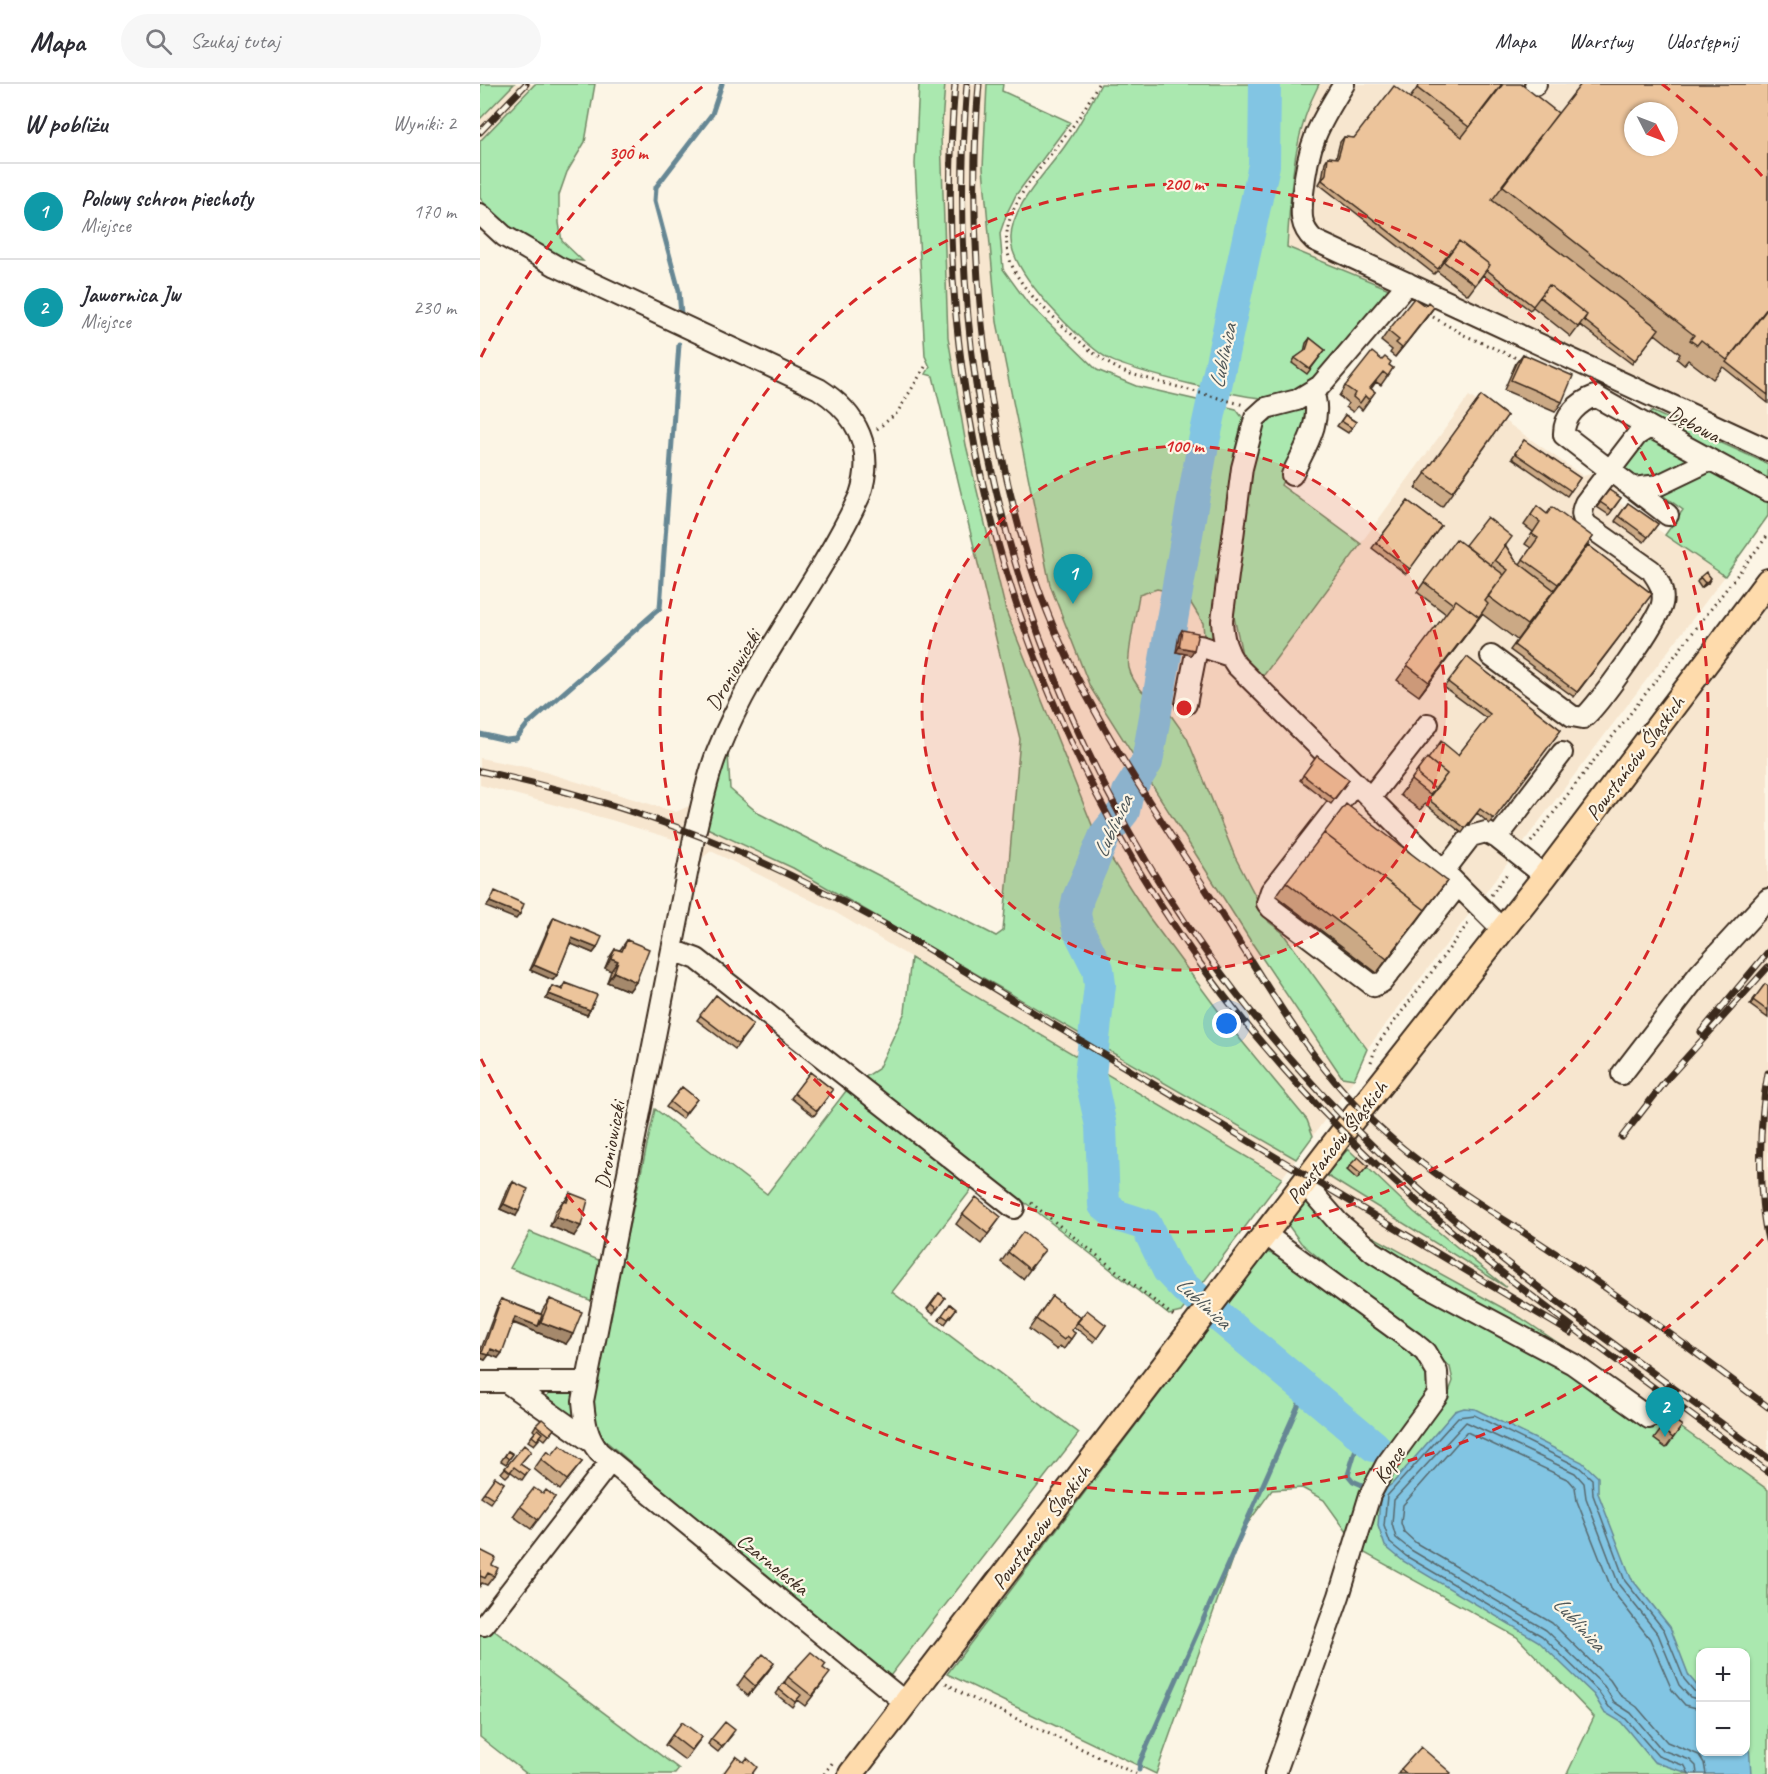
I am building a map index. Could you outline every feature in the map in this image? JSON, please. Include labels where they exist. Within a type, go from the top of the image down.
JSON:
[{"type":"main road","name":"Powstańców Śląskich","points":[[906,1703],[1265,1234],[1545,876],[1768,581]]},
{"type":"main road","points":[[851,1774],[906,1703]]},
{"type":"street","points":[[1344,84],[1318,128],[1306,157],[1301,213],[1306,233],[1326,247],[1403,288],[1768,450]]},
{"type":"street","name":"Droniowiczki","points":[[480,214],[504,236],[555,266],[819,389],[844,408],[863,438],[866,462],[860,495],[748,691],[717,752],[695,834],[586,1382]]},
{"type":"street","points":[[1230,657],[1222,621],[1242,468],[1251,427],[1259,412],[1313,392],[1403,288]]},
{"type":"street","points":[[1292,475],[1316,419],[1317,403],[1313,392]]},
{"type":"street","points":[[1650,428],[1595,396],[1584,400],[1572,411],[1563,428],[1564,435],[1668,515]]},
{"type":"street","name":"Dębowa","points":[[1491,656],[1572,717],[1583,717],[1651,628],[1662,607],[1663,597],[1656,578],[1651,570],[1587,525],[1582,517],[1585,502],[1637,435],[1650,428],[1768,491]]},
{"type":"street","points":[[1633,488],[1659,485],[1711,460]]},
{"type":"street","points":[[1186,704],[1197,648],[1200,646],[1230,657],[1503,930]]},
{"type":"street","points":[[1370,798],[1428,724]]},
{"type":"street","points":[[1497,838],[1563,753]]},
{"type":"street","points":[[1355,783],[1271,891],[1267,903],[1374,986],[1382,982],[1451,878],[1471,836],[1486,832],[1545,876]]},
{"type":"street","points":[[1622,1074],[1714,956],[1768,899]]},
{"type":"street","points":[[673,950],[697,959],[1014,1208]]},
{"type":"street","points":[[1305,1184],[1338,1222],[1373,1252],[1427,1286],[1573,1365],[1649,1418]]},
{"type":"street","name":"Kopce","points":[[1265,1234],[1425,1352],[1437,1372],[1438,1394],[1434,1404],[1386,1465],[1372,1489],[1339,1596],[1275,1774]]},
{"type":"street","points":[[480,1382],[509,1384],[586,1382],[584,1418],[590,1441]]},
{"type":"street","name":"Czarnoleska","points":[[509,1384],[590,1441],[610,1462],[906,1703]]},
{"type":"street","points":[[484,1625],[610,1462]]},
{"type":"path","points":[[1098,84],[1074,125],[1023,191],[1012,211],[1006,241],[1016,277],[1029,295],[1110,366],[1259,412]]},
{"type":"path","points":[[1424,312],[1464,335],[1524,361]]},
{"type":"path","points":[[863,438],[897,413],[925,367]]},
{"type":"path","points":[[1014,1208],[1028,1200],[1194,1328]]},
{"type":"path","points":[[931,1671],[963,1694],[1136,1774]]},
{"type":"shaded area","points":[[514,84],[535,84],[480,141],[480,119]]},
{"type":"shaded area","points":[[945,84],[987,84],[983,168],[997,322],[1050,585],[1090,687],[1137,765],[1342,1077],[1354,1079],[1313,1136],[1307,1120],[1297,1106],[1231,1028],[1148,916],[1096,835],[1006,611],[966,445],[948,337],[941,136]]},
{"type":"shaded area","points":[[1319,84],[1768,84],[1768,464],[1436,310],[1287,248],[1293,159],[1310,101]]},
{"type":"shaded area","points":[[1469,396],[1583,476],[1598,472],[1619,487],[1618,502],[1725,576],[1367,1049],[1282,932],[1269,922],[1154,702],[1137,686],[1128,667],[1139,595],[1157,589],[1186,595],[1203,623],[1204,642],[1216,659],[1230,667],[1253,690]]},
{"type":"shaded area","points":[[1768,604],[1768,1490],[1637,1396],[1521,1318],[1359,1229],[1316,1188],[1326,1175],[1501,1284],[1414,1212],[1348,1149]]},
{"type":"shaded area","points":[[480,758],[535,769],[676,812],[693,804],[686,843],[611,820],[480,785]]},
{"type":"shaded area","points":[[707,828],[793,868],[1296,1159],[1282,1178],[833,911],[711,851],[702,858]]},
{"type":"green space","points":[[480,84],[514,84],[480,119]]},
{"type":"green space","points":[[535,84],[595,84],[585,142],[567,172],[559,195],[559,223],[562,241],[583,261],[561,259],[512,230],[494,216],[480,198],[480,141]]},
{"type":"green space","points":[[919,84],[945,84],[941,136],[948,337],[966,445],[1006,611],[1096,835],[1148,916],[1231,1028],[1307,1120],[1313,1136],[1296,1159],[793,868],[707,828],[713,799],[728,752],[730,789],[758,813],[996,936],[1003,931],[1020,739],[933,376],[926,374],[930,367],[925,356],[915,164]]},
{"type":"green space","points":[[987,84],[1003,84],[1002,91],[1070,122],[1016,195],[1000,233],[1003,269],[1027,302],[1097,370],[1136,386],[1236,409],[1245,421],[1212,638],[1204,636],[1203,623],[1186,595],[1157,589],[1139,595],[1128,662],[1134,680],[1152,699],[1163,704],[1187,738],[1235,857],[1269,922],[1282,932],[1367,1049],[1354,1079],[1342,1077],[1250,940],[1090,687],[1050,585],[997,322],[983,168]]},
{"type":"green space","points":[[1101,84],[1319,84],[1310,103],[1298,143],[1287,247],[1394,291],[1341,355],[1310,382],[1293,392],[1274,398],[1262,398],[1190,384],[1138,370],[1107,358],[1095,349],[1064,322],[1034,288],[1014,254],[1011,240],[1012,227],[1023,202],[1072,136]]},
{"type":"green space","points":[[1302,408],[1311,411],[1310,425],[1281,485],[1361,544],[1261,679],[1242,654],[1231,603],[1247,462],[1258,432],[1267,422],[1289,409]]},
{"type":"green space","points":[[1651,411],[1768,464],[1768,479],[1647,417]]},
{"type":"green space","points":[[1655,438],[1768,500],[1768,516],[1725,576],[1665,535],[1683,510],[1622,466],[1640,442]]},
{"type":"green space","points":[[911,958],[1282,1178],[1181,1312],[1169,1315],[1027,1204],[1020,1200],[1012,1201],[862,1079],[878,1069],[905,1012]]},
{"type":"green space","points":[[849,1087],[975,1185],[892,1292],[1079,1433],[887,1680],[602,1438],[594,1419],[593,1390],[655,1109],[767,1194]]},
{"type":"green space","points":[[1348,1149],[1414,1212],[1506,1287],[1326,1175]]},
{"type":"green space","points":[[1316,1188],[1359,1229],[1521,1318],[1637,1396],[1768,1490],[1768,1774],[1567,1774],[1594,1717],[1517,1637],[1361,1551],[1384,1481],[1446,1400],[1453,1381],[1450,1367],[1301,1243],[1288,1225]]},
{"type":"green space","points":[[530,1232],[601,1261],[592,1301],[510,1268]]},
{"type":"green space","points":[[1267,1252],[1291,1262],[1421,1358],[1433,1389],[1369,1480],[1347,1532],[1324,1500],[1302,1488],[1272,1490],[1242,1531],[1156,1774],[947,1674]]},
{"type":"green space","points":[[576,1391],[574,1419],[548,1403],[546,1397],[550,1392]]},
{"type":"green space","points":[[488,1626],[679,1769],[675,1774],[527,1774],[480,1737],[480,1637]]},
{"type":"water","points":[[1464,1408],[1475,1409],[1582,1462],[1598,1477],[1598,1493],[1631,1578],[1670,1627],[1689,1676],[1696,1684],[1696,1756],[1750,1756],[1751,1774],[1691,1774],[1654,1762],[1621,1722],[1604,1712],[1594,1695],[1538,1641],[1403,1561],[1385,1546],[1378,1526],[1380,1499],[1386,1488],[1455,1411]]},
{"type":"building","points":[[1420,84],[1502,84],[1469,127],[1417,88]]},
{"type":"building","points":[[1503,84],[1521,84],[1558,113],[1492,200],[1659,329],[1635,360],[1584,320],[1587,315],[1549,285],[1533,306],[1487,270],[1490,265],[1459,241],[1438,269],[1322,180],[1326,174],[1328,157],[1338,158],[1344,137],[1354,138],[1394,86],[1462,137]]},
{"type":"building","points":[[1581,84],[1768,84],[1768,307],[1727,360],[1701,340],[1697,345],[1690,340],[1694,335],[1502,185]]},
{"type":"building","points":[[1459,241],[1490,265],[1475,285],[1443,261]]},
{"type":"building","points":[[1549,285],[1587,315],[1578,327],[1540,297]]},
{"type":"building","points":[[1414,298],[1425,306],[1428,302],[1434,307],[1402,348],[1396,343],[1399,340],[1388,331]]},
{"type":"building","points":[[1768,308],[1768,395],[1726,362]]},
{"type":"building","points":[[1310,338],[1325,350],[1310,369],[1295,358],[1306,350]]},
{"type":"building","points":[[1372,352],[1382,360],[1385,357],[1391,362],[1389,365],[1393,368],[1388,376],[1383,372],[1370,388],[1375,392],[1369,400],[1365,396],[1360,403],[1353,397],[1355,393],[1345,386]]},
{"type":"building","points":[[1523,354],[1573,376],[1562,402],[1511,380]]},
{"type":"building","points":[[1481,396],[1507,416],[1452,492],[1425,473]]},
{"type":"building","points":[[1345,415],[1356,422],[1352,428],[1341,421]]},
{"type":"building","points":[[1524,440],[1580,478],[1571,491],[1515,453]]},
{"type":"building","points":[[1609,490],[1621,498],[1612,510],[1600,502]]},
{"type":"building","points":[[1408,501],[1441,526],[1410,569],[1376,543]]},
{"type":"building","points":[[1628,503],[1658,524],[1648,537],[1619,516]]},
{"type":"building","points":[[1537,506],[1547,514],[1552,507],[1593,537],[1558,584],[1523,559],[1538,538],[1532,534],[1540,522],[1531,515]]},
{"type":"building","points":[[1487,517],[1512,537],[1491,565],[1465,545]]},
{"type":"building","points":[[1456,539],[1504,575],[1485,601],[1488,604],[1479,617],[1456,600],[1453,604],[1424,582]]},
{"type":"building","points":[[1505,545],[1515,560],[1554,590],[1527,625],[1488,596],[1508,570],[1495,560]]},
{"type":"building","points":[[1588,545],[1652,594],[1577,692],[1514,645]]},
{"type":"building","points":[[1706,572],[1711,578],[1705,583],[1700,577]]},
{"type":"building","points":[[1456,600],[1479,617],[1429,682],[1407,665]]},
{"type":"building","points":[[1182,630],[1198,633],[1194,650],[1179,647]]},
{"type":"building","points":[[1467,657],[1561,730],[1494,819],[1480,809],[1465,828],[1428,799],[1447,774],[1428,759],[1441,741],[1458,755],[1490,714],[1448,682]]},
{"type":"building","points":[[1317,756],[1349,780],[1334,799],[1303,775]]},
{"type":"building","points":[[1427,758],[1447,774],[1435,789],[1419,776],[1418,770]]},
{"type":"building","points":[[1418,770],[1419,776],[1435,789],[1430,795],[1411,780]]},
{"type":"building","points":[[1346,804],[1447,881],[1425,910],[1324,833]]},
{"type":"building","points":[[1324,833],[1425,910],[1387,959],[1286,882]]},
{"type":"building","points":[[495,891],[524,904],[520,914],[490,902]]},
{"type":"building","points":[[554,917],[602,937],[597,948],[572,938],[557,975],[534,965]]},
{"type":"building","points":[[627,940],[649,949],[636,982],[614,972],[618,961],[611,958],[615,949],[622,951]]},
{"type":"building","points":[[565,983],[597,995],[590,1010],[549,994],[552,986],[563,990]]},
{"type":"building","points":[[1765,984],[1768,986],[1768,1011],[1753,1000]]},
{"type":"building","points":[[716,995],[753,1025],[738,1044],[700,1015]]},
{"type":"building","points":[[810,1072],[833,1090],[817,1111],[794,1093]]},
{"type":"building","points":[[682,1087],[697,1099],[685,1114],[670,1102]]},
{"type":"building","points":[[1358,1157],[1368,1166],[1361,1174],[1350,1165]]},
{"type":"building","points":[[513,1182],[528,1189],[519,1211],[504,1204]]},
{"type":"building","points":[[570,1193],[588,1200],[581,1226],[556,1217],[563,1201],[567,1202]]},
{"type":"building","points":[[976,1197],[1001,1217],[988,1234],[963,1214]]},
{"type":"building","points":[[1023,1232],[1045,1250],[1029,1269],[1008,1252]]},
{"type":"building","points":[[939,1293],[945,1298],[937,1309],[931,1304]]},
{"type":"building","points":[[1052,1296],[1081,1318],[1071,1330],[1075,1333],[1071,1339],[1067,1336],[1064,1340],[1036,1319]]},
{"type":"building","points":[[501,1299],[542,1315],[538,1326],[515,1317],[502,1353],[491,1349],[489,1355],[482,1353]]},
{"type":"building","points":[[550,1299],[582,1312],[573,1334],[541,1322]]},
{"type":"building","points":[[950,1304],[956,1309],[948,1319],[942,1315]]},
{"type":"building","points":[[1087,1310],[1106,1325],[1097,1338],[1077,1322]]},
{"type":"building","points":[[1670,1417],[1682,1426],[1673,1438],[1661,1429]]},
{"type":"building","points":[[542,1419],[554,1429],[549,1435],[536,1425]]},
{"type":"building","points":[[538,1429],[543,1433],[537,1440],[532,1436]]},
{"type":"building","points":[[524,1445],[531,1451],[520,1464],[529,1470],[525,1475],[514,1467],[510,1472],[505,1468]]},
{"type":"building","points":[[560,1445],[582,1462],[567,1480],[541,1459],[547,1451],[552,1455]]},
{"type":"building","points":[[508,1451],[513,1454],[509,1459],[505,1456]]},
{"type":"building","points":[[495,1477],[504,1483],[493,1498],[484,1492]]},
{"type":"building","points":[[534,1488],[543,1494],[546,1490],[555,1497],[538,1520],[520,1506]]},
{"type":"building","points":[[480,1550],[496,1558],[492,1565],[498,1568],[494,1576],[488,1573],[485,1578],[480,1576]]},
{"type":"building","points":[[811,1652],[826,1664],[823,1668],[830,1673],[812,1696],[788,1677]]},
{"type":"building","points":[[763,1654],[774,1663],[755,1686],[744,1676]]},
{"type":"building","points":[[784,1682],[801,1695],[795,1702],[779,1689]]},
{"type":"building","points":[[682,1722],[702,1737],[691,1750],[672,1735]]},
{"type":"building","points":[[725,1722],[735,1730],[722,1747],[711,1739]]},
{"type":"building","points":[[1421,1747],[1451,1773],[1407,1774],[1401,1769]]},
{"type":"building","points":[[736,1756],[744,1762],[747,1758],[757,1767],[752,1774],[723,1774]]},
{"type":"waterway","points":[[681,314],[679,291],[655,201],[656,187],[712,114],[722,84]]},
{"type":"waterway","name":"Lublinica","points":[[1265,84],[1264,165],[1201,455],[1147,762],[1128,792],[1124,811],[1105,835],[1078,898],[1075,914],[1078,929],[1098,969],[1100,985],[1090,1075],[1101,1126],[1104,1205],[1118,1216],[1146,1225],[1168,1270],[1185,1288],[1374,1446]]},
{"type":"waterway","points":[[480,734],[506,740],[516,739],[527,725],[660,608],[679,344]]},
{"type":"waterway","points":[[1139,1770],[1140,1762],[1305,1390]]},
{"type":"waterway","points":[[1360,1435],[1348,1475],[1353,1481],[1369,1488]]},
{"type":"railway","points":[[480,132],[526,84]]},
{"type":"railway","points":[[955,84],[951,230],[963,374],[990,514],[1033,650],[1090,781],[1160,905],[1245,1022],[1342,1131],[1391,1178],[1495,1267],[1768,1472]]},
{"type":"railway","points":[[967,84],[963,237],[976,385],[1006,529],[1051,668],[1112,800],[1188,926],[1278,1045],[1383,1156],[1428,1197],[1522,1275],[1768,1458]]},
{"type":"railway","points":[[979,84],[975,151],[975,222],[979,296],[1000,445],[1016,516],[1037,584],[1062,646],[1115,747],[1292,1024],[1312,1053],[1357,1106],[1382,1130],[1444,1180],[1609,1290],[1768,1407]]},
{"type":"railway","points":[[480,771],[569,793],[656,820],[741,853],[824,892],[922,945],[1571,1333]]},
{"type":"railway","points":[[1701,1032],[1768,952]]},
{"type":"railway","points":[[1622,1137],[1668,1078],[1768,967]]},
{"type":"railway","points":[[1768,1073],[1760,1157],[1764,1221],[1768,1240]]},
{"type":"place","name":"Polowy schron piechoty","points":[[1073,604]]},
{"type":"place","name":"Jawornica Jw","points":[[1665,1437]]}]
